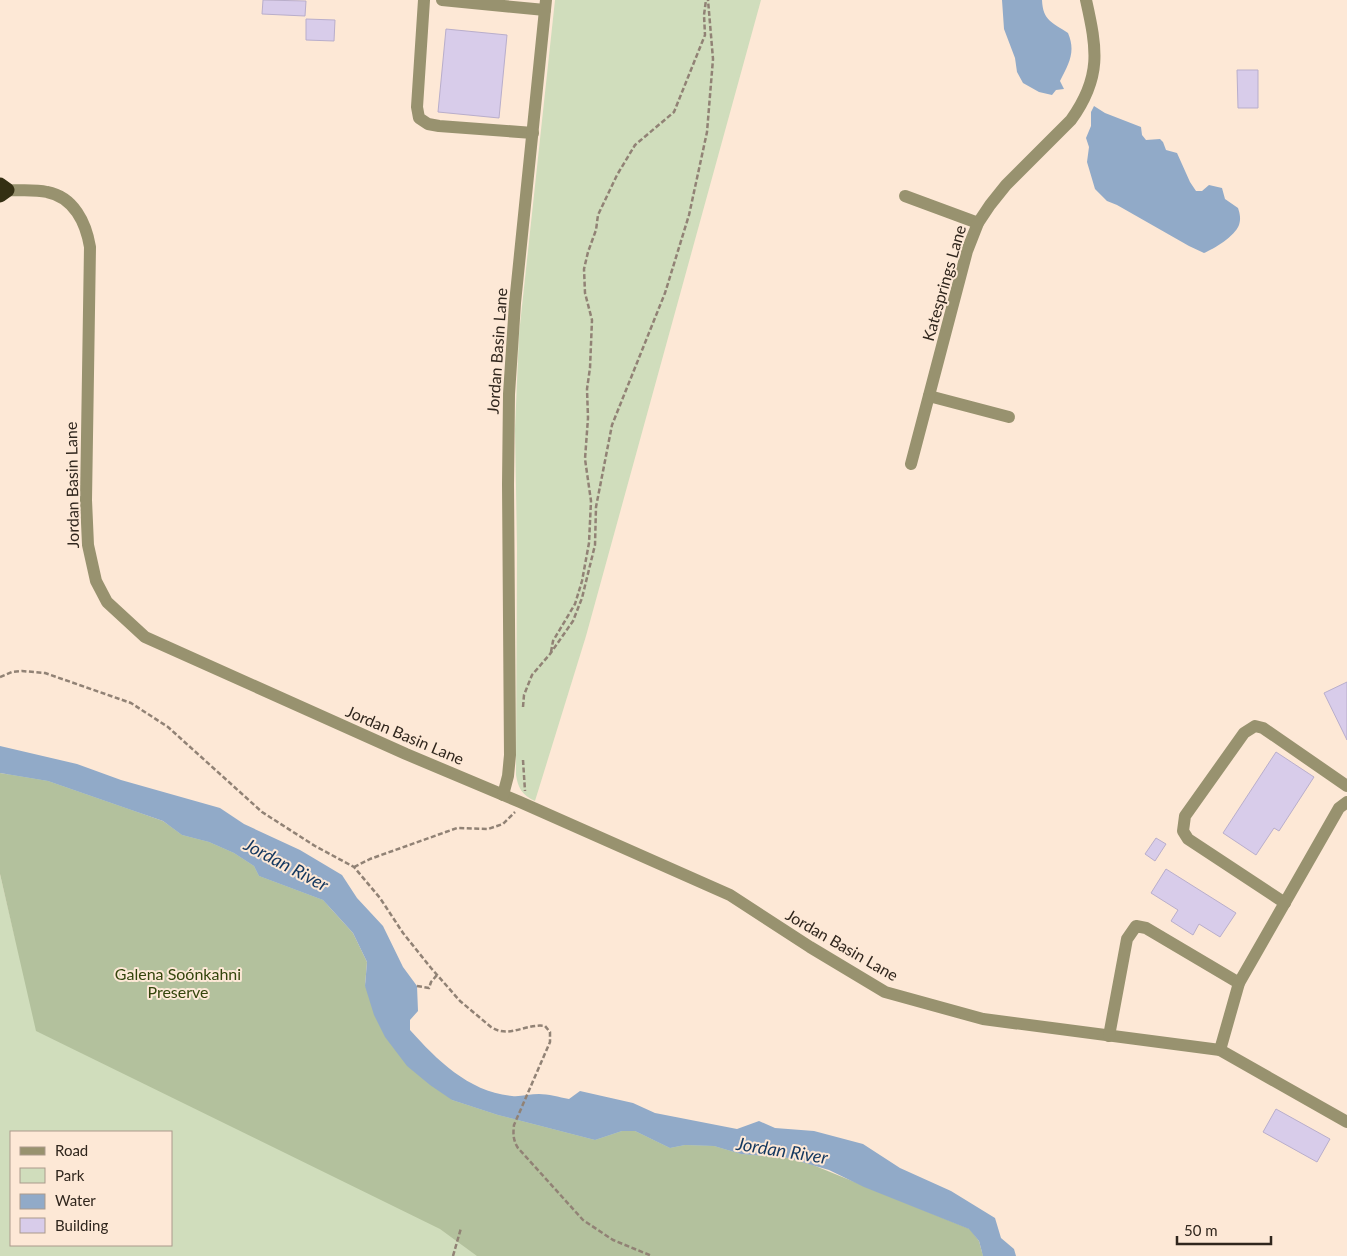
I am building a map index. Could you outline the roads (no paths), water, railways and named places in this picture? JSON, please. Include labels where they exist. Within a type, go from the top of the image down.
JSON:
[{"type":"street","points":[[424,0],[417,107],[418,118],[428,124],[439,126],[533,133]]},
{"type":"street","points":[[442,0],[545,5]]},
{"type":"street","name":"Katesprings Lane","points":[[911,464],[967,251],[978,223],[1002,190],[1071,120],[1085,98],[1090,85],[1095,59],[1094,34],[1086,0]]},
{"type":"street","name":"Jordan Basin Lane","points":[[502,795],[508,776],[510,754],[509,394],[515,303],[545,5]]},
{"type":"street","name":"Jordan Basin Lane","points":[[2,190],[47,192],[68,202],[80,216],[87,232],[90,247],[86,518],[88,546],[96,581],[107,602],[145,637],[406,754],[730,895],[810,947],[885,992],[983,1019],[1220,1050]]},
{"type":"street","points":[[905,196],[978,223]]},
{"type":"street","points":[[929,396],[1009,417]]},
{"type":"street","points":[[1285,903],[1188,839],[1183,831],[1186,816],[1244,733],[1255,726],[1262,728],[1347,786]]},
{"type":"street","points":[[1347,802],[1339,808],[1238,983],[1220,1050],[1347,1122]]},
{"type":"street","points":[[1109,1036],[1127,939],[1136,926],[1146,928],[1238,983]]},
{"type":"water","points":[[1002,0],[1042,0],[1046,17],[1068,33],[1071,52],[1069,63],[1060,81],[1064,89],[1056,90],[1052,95],[1039,92],[1023,83],[1017,72],[1015,58],[1004,29]]},
{"type":"water","points":[[1094,106],[1105,113],[1141,127],[1142,135],[1146,140],[1160,139],[1166,150],[1177,153],[1196,191],[1202,191],[1209,185],[1222,188],[1225,199],[1238,208],[1240,219],[1237,229],[1229,238],[1204,253],[1107,201],[1095,189],[1087,162],[1089,147],[1086,138],[1091,126],[1091,112]]},
{"type":"water","name":"Jordan River","points":[[0,746],[77,764],[121,780],[220,808],[244,824],[300,850],[342,875],[357,898],[383,926],[403,967],[417,986],[418,1011],[410,1020],[410,1030],[443,1063],[468,1081],[496,1093],[512,1096],[542,1094],[569,1099],[580,1091],[633,1103],[655,1113],[737,1129],[759,1121],[775,1128],[814,1131],[863,1144],[900,1168],[951,1191],[995,1218],[1001,1238],[1014,1249],[1016,1256],[983,1256],[979,1241],[969,1229],[864,1187],[829,1170],[788,1158],[741,1154],[714,1146],[685,1145],[670,1148],[635,1131],[622,1131],[595,1140],[498,1115],[452,1100],[407,1066],[385,1037],[374,1015],[365,986],[367,962],[353,933],[323,900],[259,876],[254,866],[234,853],[209,842],[182,835],[163,821],[48,781],[0,773]]},
{"type":"park label","name":"Galena Soónkahni Preserve","points":[[178,983]]}]
